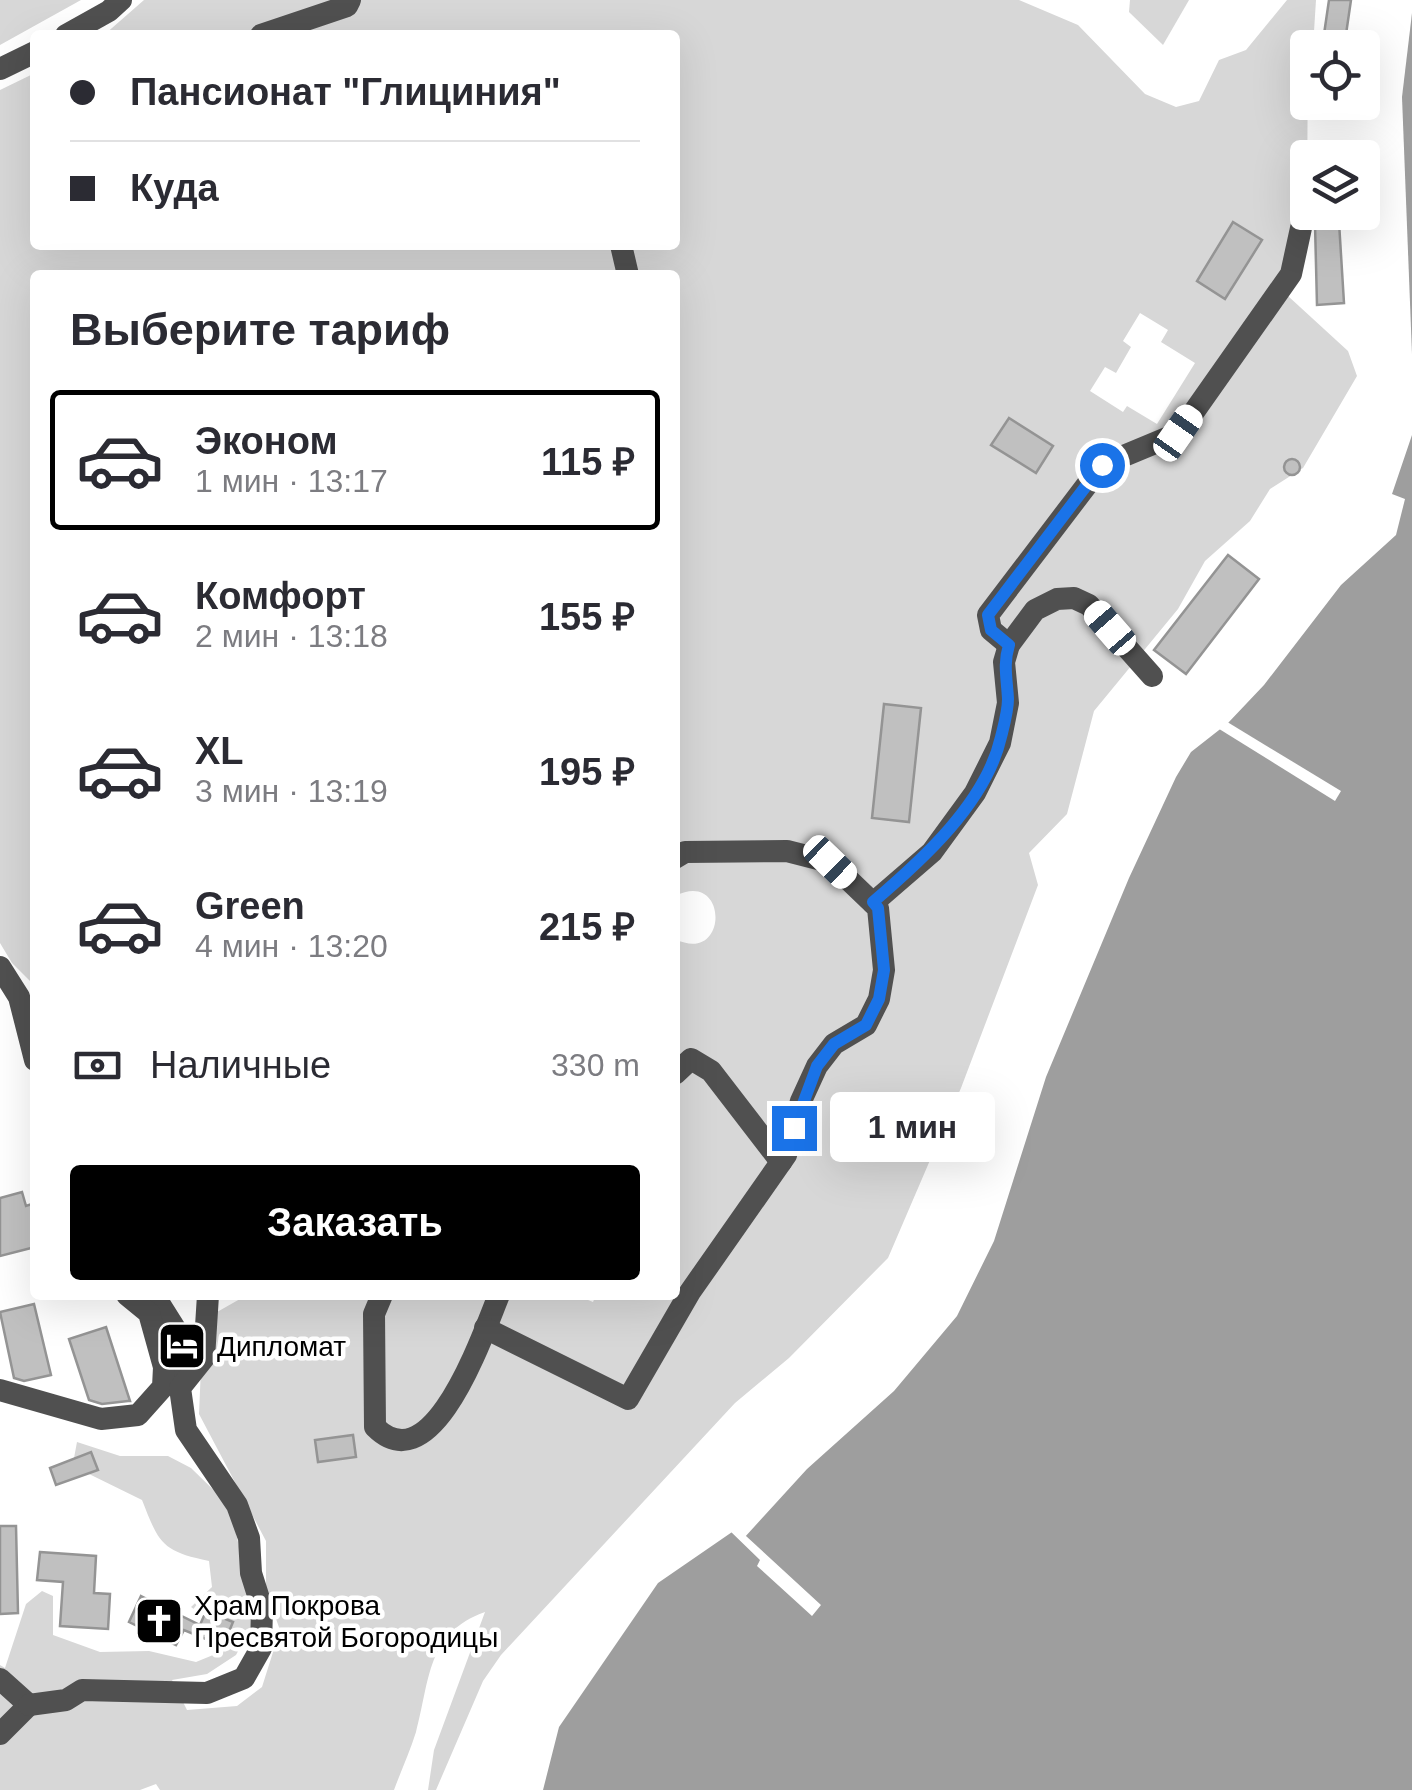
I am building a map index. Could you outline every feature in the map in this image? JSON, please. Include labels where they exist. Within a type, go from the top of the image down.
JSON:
[{"type":"street","points":[[75,30],[121,0]]},
{"type":"street","points":[[277,30],[330,14],[347,6],[350,0]]},
{"type":"street","points":[[0,69],[30,54]]},
{"type":"street","points":[[1009,645],[991,630],[988,615],[1102,465],[1178,433],[1291,274],[1301,230]]},
{"type":"street","points":[[873,902],[932,852],[975,794],[1000,743],[1008,703],[1004,662],[1009,645],[1036,610],[1058,599],[1074,598],[1089,605],[1152,676]]},
{"type":"street","points":[[485,1328],[628,1399],[690,1292],[781,1162],[817,1066],[834,1044],[866,1025],[879,999],[884,970],[878,908],[830,862],[787,851],[680,855]]},
{"type":"street","points":[[0,967],[19,998],[30,1041]]},
{"type":"street","points":[[680,1069],[691,1059],[711,1071],[781,1162]]},
{"type":"street","points":[[0,1390],[100,1418],[138,1415],[163,1387],[164,1366],[149,1313],[134,1300]]},
{"type":"street","points":[[2,1732],[30,1705],[66,1700],[82,1690],[206,1693],[244,1678],[260,1648],[262,1608],[251,1573],[249,1538],[237,1506],[186,1430],[176,1330],[157,1300]]},
{"type":"street","points":[[180,1388],[204,1358],[208,1300]]},
{"type":"street","points":[[380,1300],[374,1314],[375,1427],[388,1440],[404,1442],[433,1425],[461,1385],[497,1300]]},
{"type":"street","points":[[0,1679],[30,1705]]},
{"type":"shaded area","points":[[0,0],[81,0],[0,45]]},
{"type":"shaded area","points":[[144,0],[1019,0],[1078,25],[1145,94],[1176,107],[1199,101],[1219,60],[1246,50],[1287,0],[1316,0],[1314,30],[1290,30],[1290,120],[1308,120],[1307,140],[1290,140],[1292,230],[1288,296],[1348,351],[1357,376],[1303,468],[1270,489],[1250,521],[1205,561],[1178,609],[1094,711],[1067,814],[1029,853],[1038,885],[961,1088],[888,1258],[789,1358],[735,1403],[501,1655],[483,1681],[436,1790],[428,1790],[434,1750],[485,1612],[451,1632],[441,1646],[394,1790],[160,1790],[156,1784],[140,1790],[0,1790],[0,1665],[5,1668],[26,1604],[42,1591],[53,1596],[53,1635],[100,1652],[149,1651],[196,1662],[218,1653],[224,1631],[191,1607],[212,1587],[209,1561],[164,1543],[142,1500],[87,1473],[74,1458],[77,1442],[120,1456],[168,1456],[191,1468],[230,1506],[255,1619],[236,1655],[207,1674],[172,1680],[187,1710],[237,1706],[262,1687],[280,1630],[266,1591],[266,1541],[199,1414],[203,1320],[238,1300],[680,1300],[680,940],[693,944],[705,940],[716,917],[713,904],[705,895],[693,891],[680,895],[680,270],[30,270],[30,981],[0,943],[0,90],[30,75],[30,250],[680,250],[680,30],[110,30]],"holes":[[[1234,222],[1262,240],[1224,298],[1197,281]],[[1140,313],[1168,330],[1161,342],[1195,363],[1157,424],[1127,406],[1123,412],[1090,391],[1105,367],[1116,373],[1131,347],[1123,341]],[[1008,418],[1053,445],[1036,472],[992,445]],[[884,705],[921,709],[908,822],[872,817]]]},
{"type":"shaded area","points":[[1130,0],[1189,0],[1163,45],[1129,12]]},
{"type":"shaded area","points":[[1412,13],[1412,354],[1402,97]]},
{"type":"shaded area","points":[[1412,435],[1412,1790],[543,1790],[559,1727],[658,1583],[735,1530],[744,1538],[807,1469],[894,1391],[957,1316],[994,1241],[1046,1077],[1176,777],[1191,752],[1228,723],[1264,685],[1341,585],[1396,535],[1405,499],[1392,494]]},
{"type":"pier","points":[[1224,720],[1341,791],[1335,801],[1216,727]]},
{"type":"pier","points":[[734,1525],[821,1605],[812,1616],[757,1566],[760,1560],[728,1529]]},
{"type":"building","points":[[1329,0],[1351,0],[1347,30],[1325,30]]},
{"type":"building","points":[[1233,222],[1262,240],[1225,299],[1197,281]]},
{"type":"building","points":[[1315,230],[1339,230],[1344,303],[1317,305]]},
{"type":"building","points":[[1009,418],[1053,446],[1036,473],[991,445]]},
{"type":"building","points":[[1292,459],[1300,467],[1292,475],[1284,467]]},
{"type":"building","points":[[1228,555],[1259,579],[1186,674],[1154,650]]},
{"type":"building","points":[[884,704],[921,708],[909,822],[872,818]]},
{"type":"building","points":[[22,1192],[26,1206],[30,1205],[30,1248],[0,1256],[0,1198]]},
{"type":"building","points":[[34,1304],[51,1375],[24,1381],[14,1378],[0,1312]]},
{"type":"building","points":[[106,1327],[130,1401],[102,1404],[89,1400],[69,1339]]},
{"type":"building","points":[[353,1435],[356,1457],[318,1462],[315,1440]]},
{"type":"building","points":[[91,1452],[98,1470],[56,1485],[50,1468]]},
{"type":"building","points":[[0,1526],[16,1526],[18,1613],[0,1614]]},
{"type":"building","points":[[40,1552],[96,1556],[94,1593],[110,1594],[108,1629],[60,1626],[63,1582],[37,1580]]},
{"type":"building","name":"Храм Покрова Пресвятой Богородицы","points":[[141,1596],[200,1625],[206,1611],[233,1622],[223,1646],[184,1630],[176,1645],[129,1622]]},
{"type":"place","name":"Дипломат","points":[[182,1346]]},
{"type":"place","name":"Храм Покрова Пресвятой Богородицы","points":[[159,1621]]},
{"type":"route","points":[[794,1128],[817,1066],[834,1044],[866,1025],[879,999],[884,970],[881,924],[873,902],[932,852],[975,794],[1000,743],[1008,703],[1004,662],[1009,645],[991,630],[988,615],[1102,465]]}]
